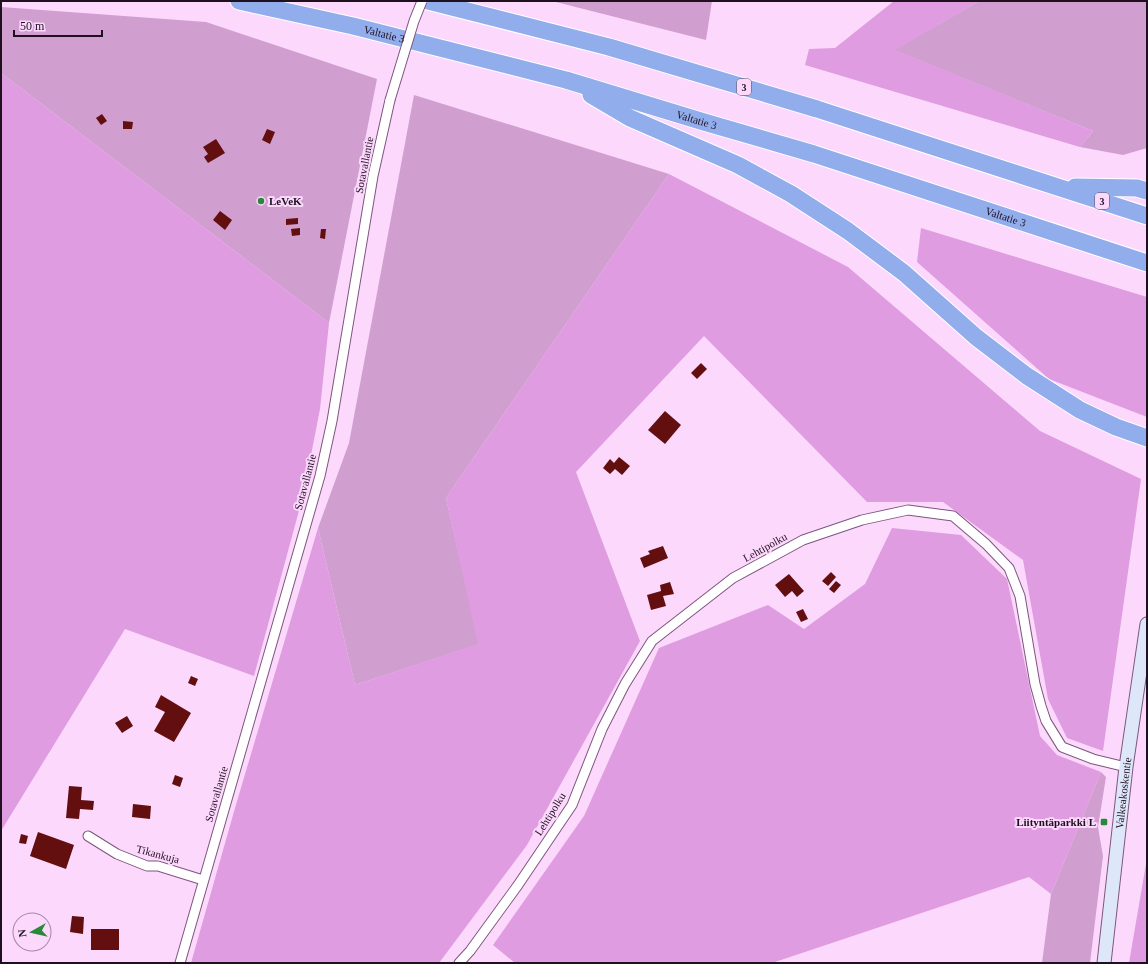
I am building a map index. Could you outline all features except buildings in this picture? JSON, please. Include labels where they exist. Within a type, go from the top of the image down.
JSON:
[{"type":"highway","name":"Valtatie 3","points":[[239,1],[353,26],[566,80],[814,154],[1147,263]]},
{"type":"highway","name":"3","points":[[428,1],[609,47],[817,109],[1147,216]]},
{"type":"highway","points":[[566,80],[630,118],[738,165],[791,194],[848,231],[904,273],[976,337],[1027,376],[1080,410],[1116,427],[1147,438]]},
{"type":"highway","points":[[1057,186],[1137,188],[1147,191]]},
{"type":"street","name":"Sotavallantie","points":[[180,963],[320,476],[332,421],[373,176],[390,100],[414,20],[422,1]]},
{"type":"street","name":"Lehtipolku","points":[[459,963],[518,884],[572,805],[602,729],[626,684],[652,641],[733,578],[803,540],[862,520],[908,510],[953,516],[986,544],[1010,568],[1020,596],[1035,684],[1041,706],[1046,721],[1062,747],[1093,759],[1126,767]]},
{"type":"street","name":"Valkeakoskentie","points":[[1104,963],[1126,767],[1147,624]]},
{"type":"street","name":"Tikankuja","points":[[88,836],[117,854],[146,866],[158,866],[203,880]]},
{"type":"shaded area","points":[[552,1],[712,1],[706,40]]},
{"type":"shaded area","points":[[894,1],[979,1],[895,50],[1093,131],[1080,147],[805,65],[809,49],[835,48]]},
{"type":"shaded area","points":[[979,1],[1147,1],[1147,148],[1123,155],[1080,147],[1093,131],[894,50]]},
{"type":"shaded area","name":"LeVeK","points":[[1,7],[206,22],[377,79],[329,323],[1,73]]},
{"type":"shaded area","points":[[1,73],[329,323],[320,409],[303,496],[254,676],[125,629],[1,831]]},
{"type":"shaded area","points":[[414,95],[669,174],[446,498],[479,644],[355,685],[318,528],[349,443]]},
{"type":"shaded area","points":[[669,174],[848,267],[1040,431],[1141,479],[1103,751],[1067,738],[1048,699],[1023,560],[943,502],[867,502],[704,336],[576,472],[640,641],[527,845],[439,963],[191,963],[235,808],[318,528],[355,685],[478,644],[446,498]]},
{"type":"shaded area","points":[[921,228],[1147,297],[1147,417],[1049,379],[917,262]]},
{"type":"shaded area","points":[[892,528],[961,535],[1007,579],[1040,736],[1057,755],[1101,772],[1051,894],[1029,877],[772,963],[515,963],[493,945],[584,816],[659,648],[768,605],[804,629],[865,584]]},
{"type":"shaded area","points":[[1101,772],[1106,777],[1098,827],[1103,856],[1090,963],[1042,963],[1051,894]]},
{"type":"shaded area","points":[[1147,858],[1147,963],[1129,963]]},
{"type":"place","name":"LeVeK","points":[[261,201]]},
{"type":"place","name":"Liityntäparkki L","points":[[1104,822]]}]
